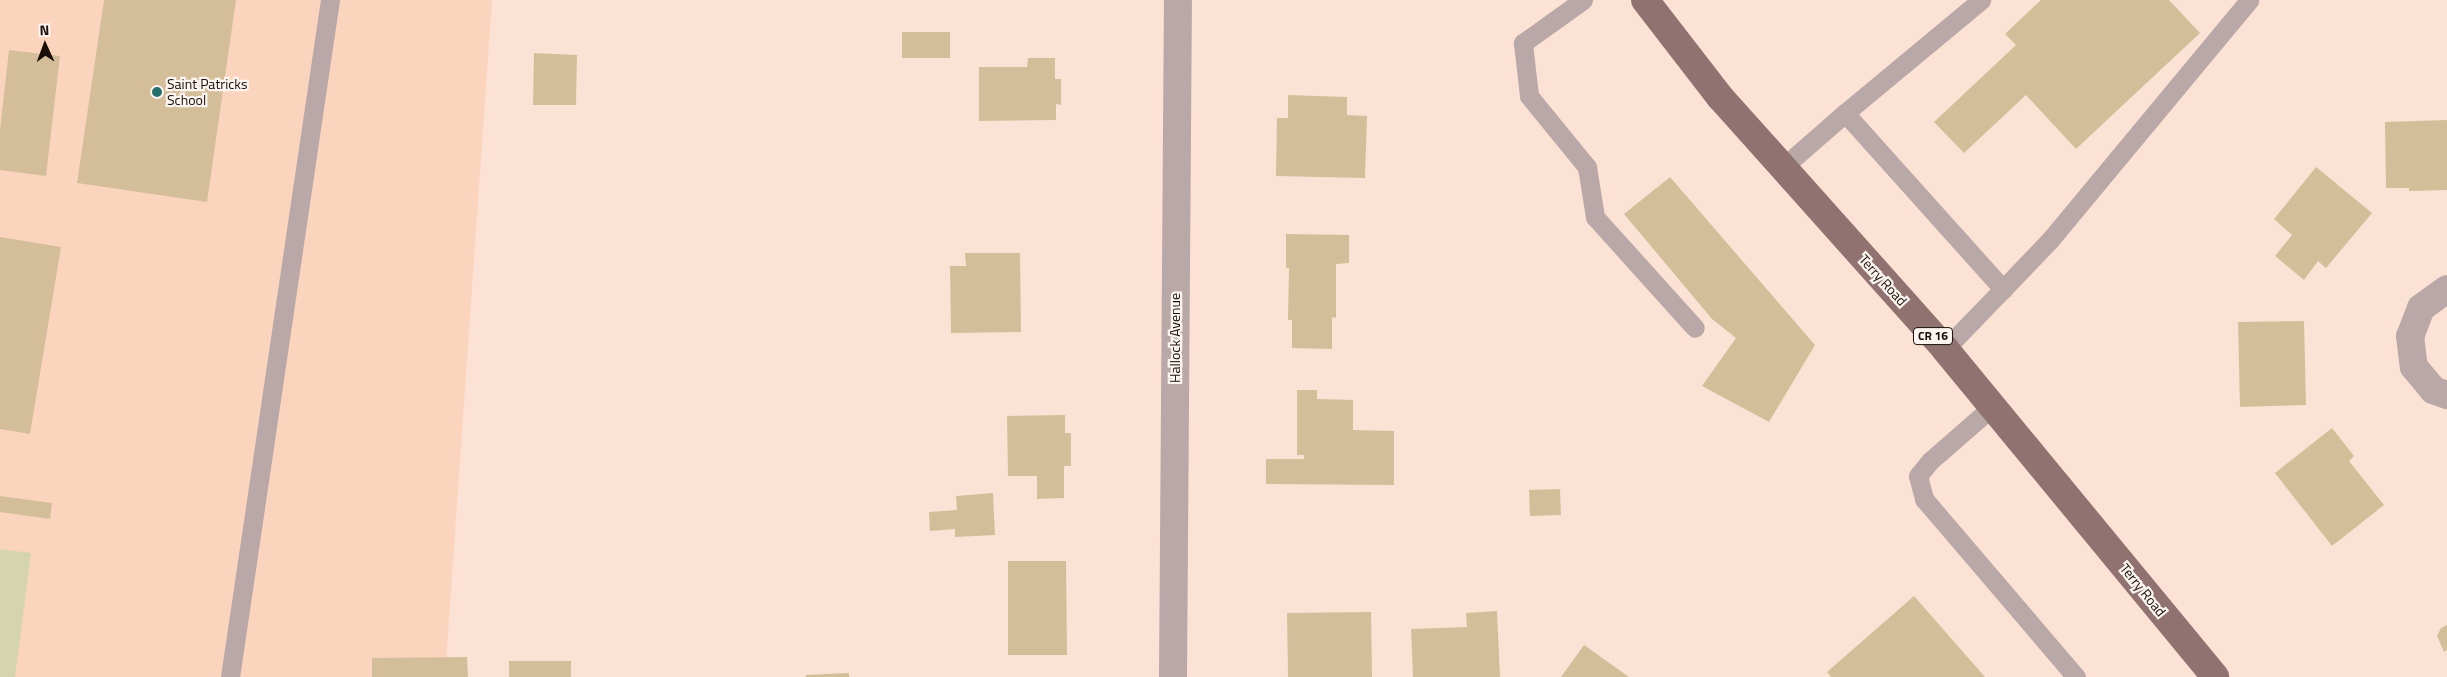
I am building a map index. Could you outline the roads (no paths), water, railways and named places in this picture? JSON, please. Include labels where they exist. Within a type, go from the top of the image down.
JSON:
[{"type":"main road","name":"Terry Road","points":[[1644,0],[1720,96],[1782,168],[1945,349],[2215,677]]},
{"type":"street","name":"Hallock Avenue","points":[[1173,677],[1178,0]]},
{"type":"street","points":[[2447,288],[2421,308],[2410,336],[2414,367],[2434,390],[2447,395]]},
{"type":"lane","points":[[230,677],[330,0]]},
{"type":"lane","points":[[1583,0],[1523,43],[1529,96],[1587,167],[1595,217],[1695,328]]},
{"type":"lane","points":[[1782,168],[1981,0]]},
{"type":"lane","points":[[1945,349],[2050,240],[2248,0]]},
{"type":"lane","points":[[1845,113],[2003,289]]},
{"type":"lane","points":[[1992,407],[1930,461],[1918,476],[1924,499],[2076,677]]},
{"type":"place","name":"Saint Patricks School","points":[[157,92]]}]
